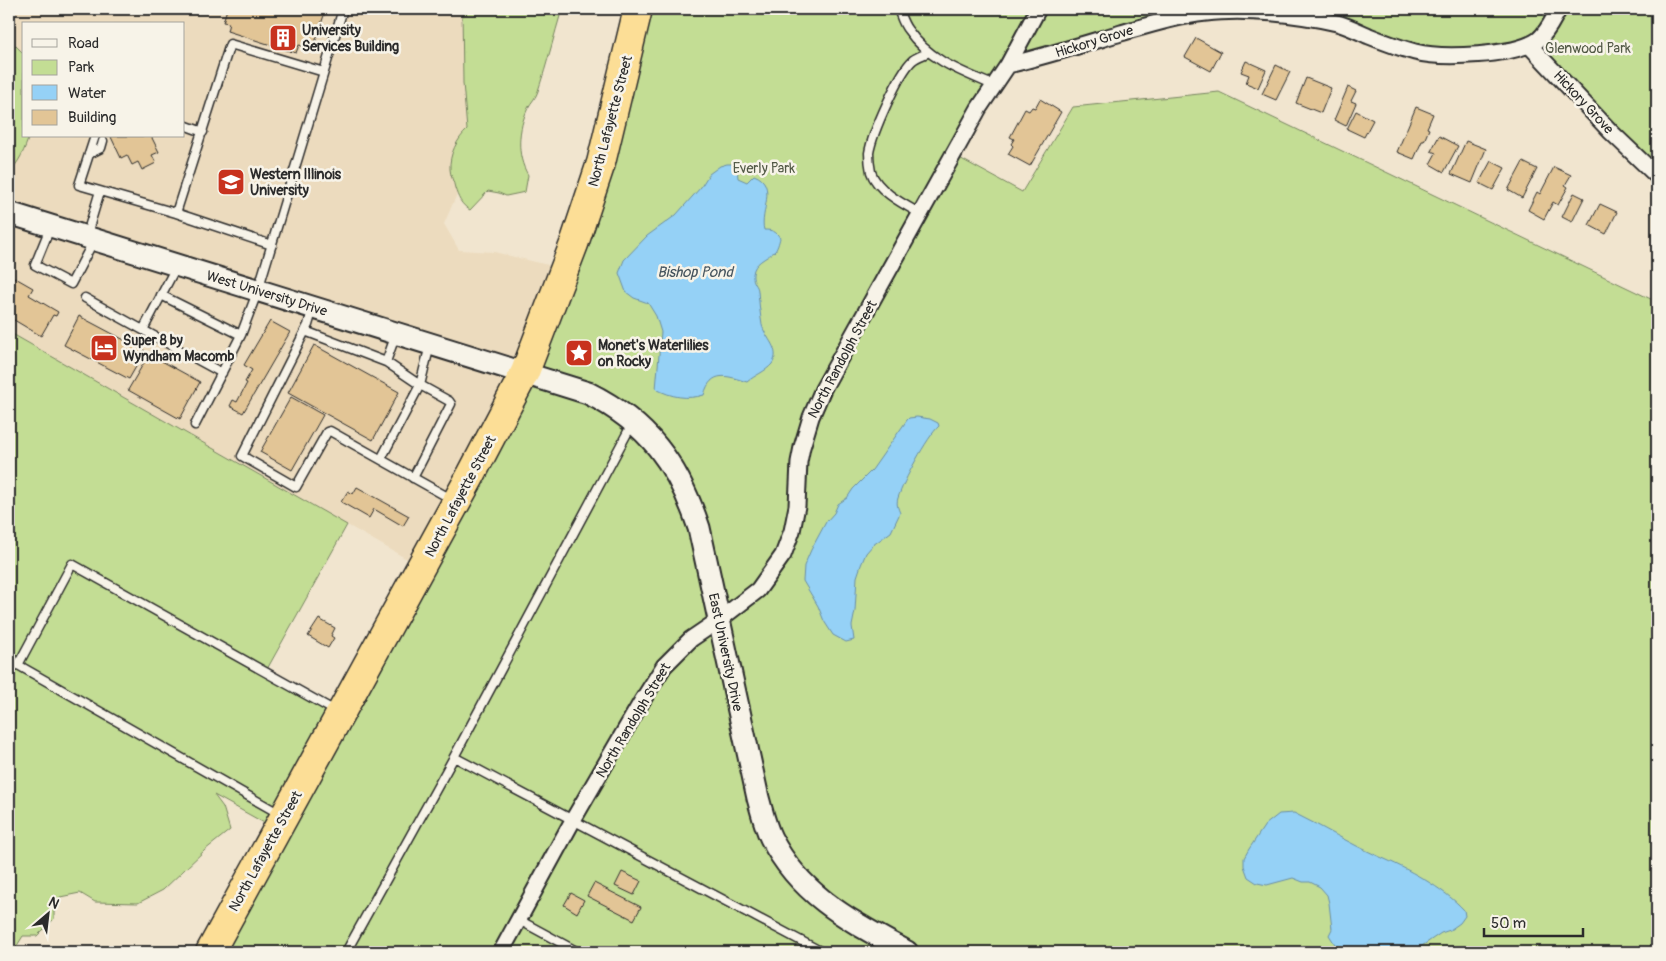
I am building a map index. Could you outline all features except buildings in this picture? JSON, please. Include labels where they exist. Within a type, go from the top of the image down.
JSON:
[{"type":"highway","name":"North Lafayette Street","points":[[210,952],[457,502],[525,372],[565,270],[601,163],[638,9]]},
{"type":"main road","name":"West University Drive","points":[[9,213],[525,372]]},
{"type":"main road","name":"East University Drive","points":[[525,372],[588,393],[610,404],[633,421],[662,453],[687,496],[699,528],[758,798],[775,845],[800,880],[825,903],[853,922],[908,952]]},
{"type":"street","name":"North Randolph Street","points":[[501,952],[573,820],[642,700],[664,666],[691,639],[758,590],[783,554],[792,531],[797,506],[799,462],[811,417],[823,389],[920,214],[993,85],[1008,65],[1038,9]]},
{"type":"street","points":[[1529,45],[1545,32],[1559,9]]},
{"type":"street","name":"Hickory Grove","points":[[1008,65],[1163,21],[1206,13],[1234,12],[1298,16],[1339,24],[1422,54],[1479,54],[1529,45],[1611,132],[1657,176]]},
{"type":"lane","points":[[195,425],[241,335],[258,290],[342,9]]},
{"type":"lane","points":[[898,9],[906,29],[927,53],[958,70],[993,85]]},
{"type":"lane","points":[[176,213],[230,44],[324,72]]},
{"type":"lane","points":[[920,214],[883,189],[872,174],[869,154],[882,113],[896,84],[913,60],[927,53]]},
{"type":"lane","points":[[185,125],[203,132]]},
{"type":"lane","points":[[94,138],[79,185],[176,213],[272,245]]},
{"type":"lane","points":[[90,154],[101,148],[103,141]]},
{"type":"lane","points":[[51,226],[35,265],[71,284],[90,238],[100,191]]},
{"type":"lane","points":[[143,330],[176,265]]},
{"type":"lane","points":[[161,295],[241,335]]},
{"type":"lane","points":[[85,298],[222,373]]},
{"type":"lane","points":[[313,307],[305,331],[242,456],[296,487],[326,432],[330,431],[457,502]]},
{"type":"lane","points":[[305,331],[386,362],[420,385],[449,401],[451,404],[413,478]]},
{"type":"lane","points":[[386,362],[396,333]]},
{"type":"lane","points":[[381,459],[420,385],[431,343]]},
{"type":"lane","points":[[346,952],[454,757],[633,421]]},
{"type":"lane","points":[[284,816],[18,665],[72,564],[340,714]]},
{"type":"lane","points":[[454,757],[822,952]]},
{"type":"lane","points":[[519,920],[578,952]]},
{"type":"shaded area","points":[[9,9],[462,9],[463,83],[467,130],[462,135],[457,194],[444,224],[459,250],[494,252],[565,269],[421,567],[9,332]]},
{"type":"green space","points":[[462,9],[562,9],[538,91],[528,108],[520,133],[520,151],[528,175],[525,192],[506,196],[488,191],[470,210],[464,206],[459,198],[450,169],[454,148],[467,130],[463,83]]},
{"type":"green space","points":[[639,9],[1657,9],[1657,176],[1529,45],[1459,55],[1369,36],[1234,12],[1008,65],[954,155],[1022,192],[1073,107],[1219,92],[1655,301],[1657,298],[1657,952],[210,952],[277,830],[214,795],[223,807],[230,830],[205,850],[163,890],[138,903],[95,902],[80,893],[60,897],[54,908],[54,919],[37,936],[23,936],[13,952],[9,952],[9,332],[347,525],[266,671],[340,714],[519,385]]},
{"type":"green space","points":[[9,39],[22,52],[22,138],[28,138],[21,156],[9,172]]},
{"type":"water","name":"Bishop Pond","points":[[727,164],[737,167],[738,178],[747,182],[754,175],[761,179],[767,192],[763,223],[764,230],[774,231],[780,238],[775,251],[756,266],[753,274],[753,280],[758,289],[762,325],[774,349],[775,359],[769,367],[747,382],[721,376],[711,381],[704,395],[691,397],[673,396],[656,389],[661,332],[656,316],[648,303],[634,298],[626,292],[619,273],[624,260],[647,236],[676,215],[701,187],[709,174],[720,166]]},
{"type":"water","points":[[917,417],[930,419],[938,423],[939,426],[922,449],[905,482],[897,500],[900,513],[891,532],[873,545],[866,553],[857,577],[852,626],[854,640],[846,642],[833,635],[824,621],[818,606],[803,581],[804,566],[826,522],[834,513],[838,504],[847,498],[853,489],[872,470],[907,420]]},
{"type":"water","points":[[1294,813],[1424,879],[1456,902],[1464,910],[1465,916],[1460,923],[1450,930],[1441,933],[1413,952],[1340,952],[1329,935],[1332,929],[1329,903],[1327,895],[1320,887],[1310,882],[1303,882],[1293,878],[1267,885],[1257,883],[1248,877],[1244,866],[1244,858],[1265,825],[1279,814]]},
{"type":"place","name":"University Services Building","points":[[283,38]]},
{"type":"place","name":"Western Illinois University","points":[[231,182]]},
{"type":"place","name":"Super 8 by Wyndham Macomb","points":[[104,348]]},
{"type":"place","name":"Monet's Waterlilies on Rocky","points":[[579,353]]},
{"type":"park label","name":"Glenwood Park","points":[[1588,48]]},
{"type":"park label","name":"Everly Park","points":[[764,168]]}]
